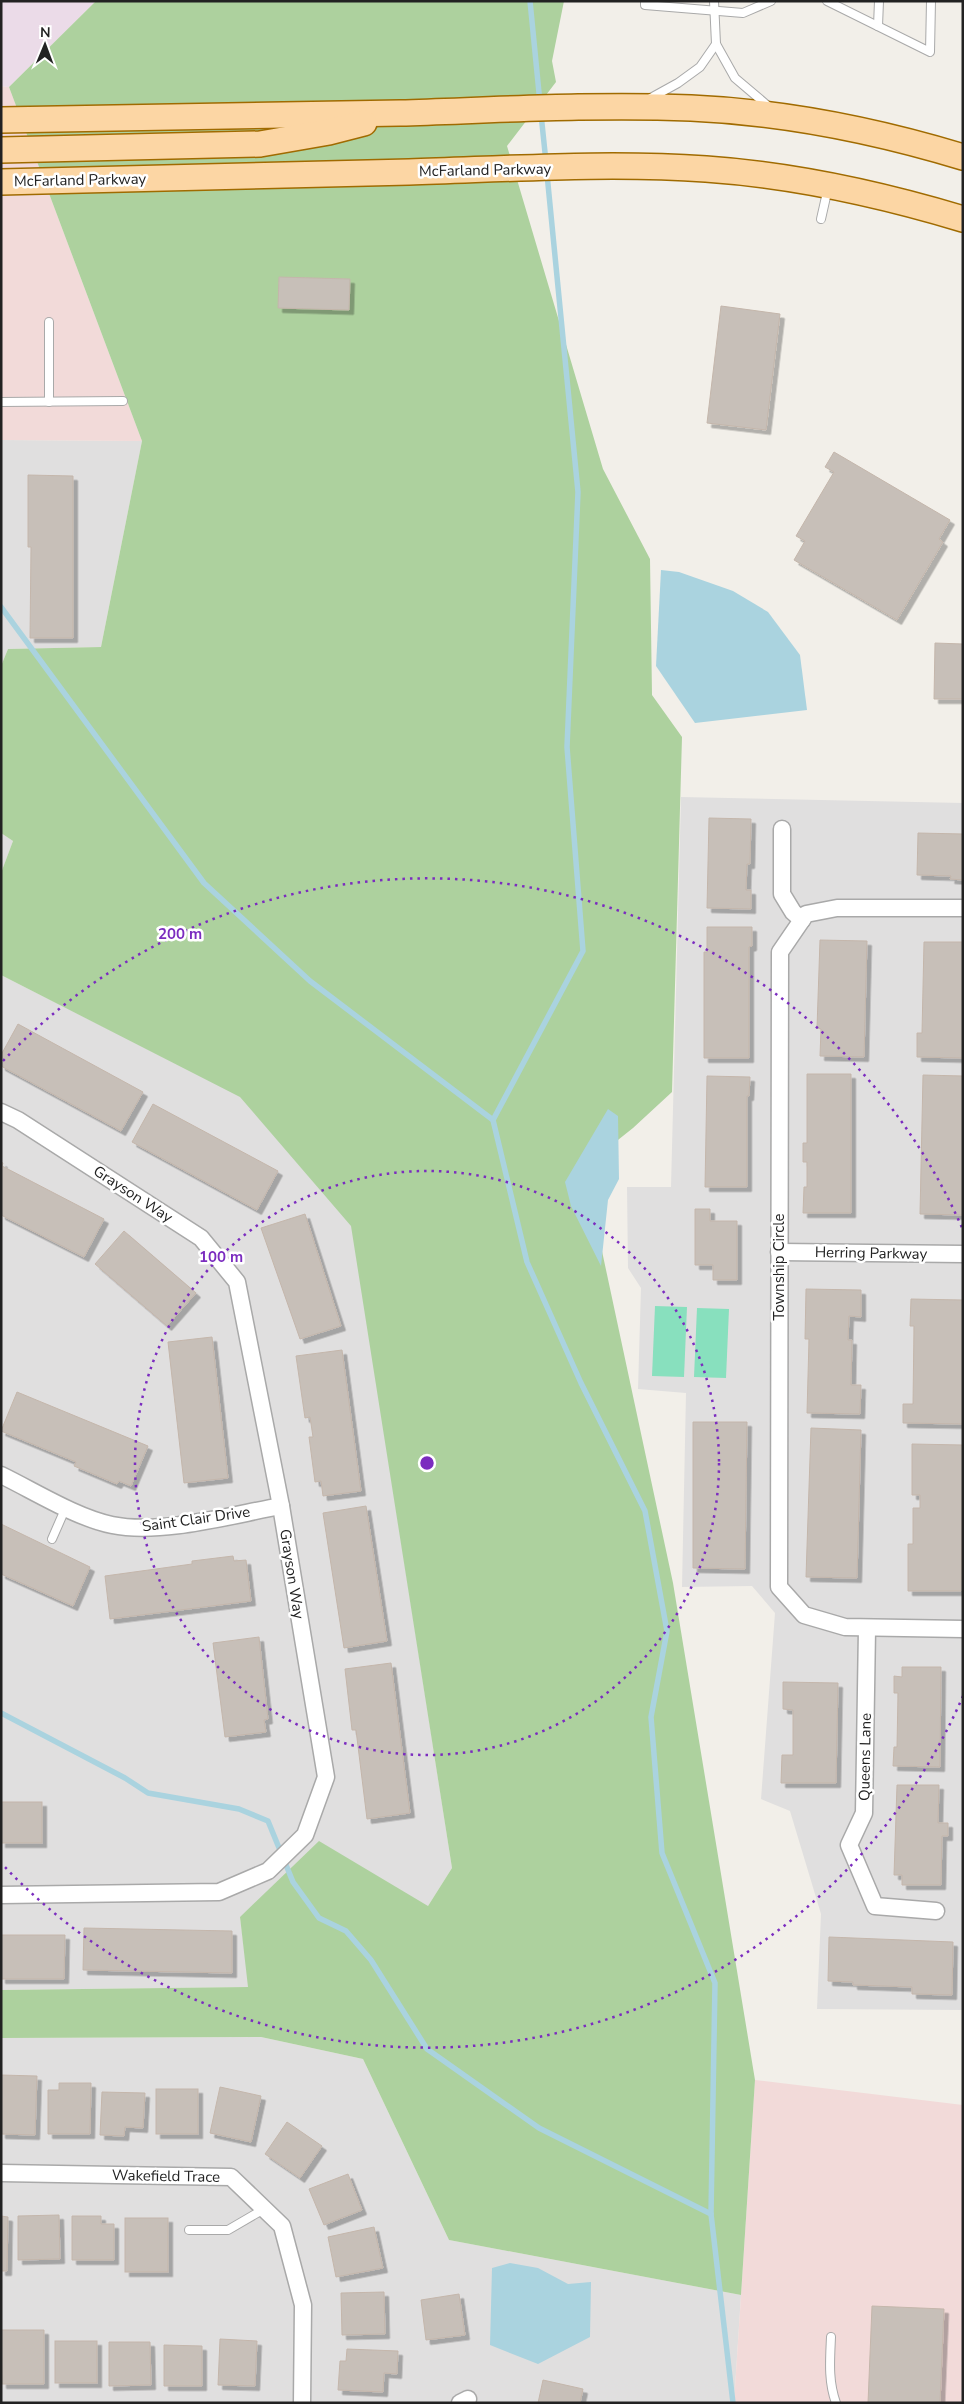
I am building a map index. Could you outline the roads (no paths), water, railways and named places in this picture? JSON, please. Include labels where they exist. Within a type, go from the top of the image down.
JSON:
[{"type":"main road","points":[[1,120],[635,107],[693,108],[786,117],[868,131],[963,157]]},
{"type":"main road","points":[[1,150],[260,144],[329,132],[393,113]]},
{"type":"main road","name":"McFarland Parkway","points":[[1,182],[645,167],[734,171],[829,186],[898,201],[963,219]]},
{"type":"street","points":[[782,829],[782,894],[793,912],[802,920],[806,914],[837,908],[963,908]]},
{"type":"street","name":"Township Circle","points":[[802,920],[780,952],[778,1252],[779,1587],[804,1615],[845,1627],[867,1629],[963,1629]]},
{"type":"street","name":"Grayson Way","points":[[1,1112],[18,1120],[201,1238],[237,1282],[281,1506],[326,1777],[305,1835],[268,1871],[219,1892],[1,1895]]},
{"type":"street","name":"Herring Parkway","points":[[778,1252],[963,1254]]},
{"type":"street","name":"Saint Clair Drive","points":[[1,1475],[90,1519],[112,1525],[137,1528],[182,1524],[281,1506]]},
{"type":"street","name":"Queens Lane","points":[[867,1629],[864,1813],[849,1845],[875,1906],[936,1911]]},
{"type":"street","name":"Wakefield Trace","points":[[1,2173],[231,2177],[282,2226],[303,2305],[302,2403]]},
{"type":"lane","points":[[645,1],[645,5],[743,13],[771,1]]},
{"type":"lane","points":[[714,1],[716,44],[735,78],[760,101],[786,117]]},
{"type":"lane","points":[[827,1],[930,52],[931,1]]},
{"type":"lane","points":[[878,26],[879,1]]},
{"type":"lane","points":[[635,107],[678,83],[700,67],[716,44]]},
{"type":"lane","points":[[821,219],[829,186]]},
{"type":"lane","points":[[49,322],[49,402]]},
{"type":"lane","points":[[1,402],[123,401]]},
{"type":"lane","points":[[52,1539],[66,1507]]},
{"type":"lane","points":[[189,2230],[228,2230],[264,2209]]},
{"type":"lane","points":[[831,2338],[830,2372],[832,2391],[836,2403]]},
{"type":"water","points":[[661,570],[679,572],[733,591],[768,612],[800,655],[807,710],[695,723],[656,666]]},
{"type":"water","points":[[608,1109],[618,1116],[619,1179],[608,1200],[601,1266],[571,1206],[565,1182]]},
{"type":"water","points":[[510,2263],[538,2268],[568,2284],[591,2282],[590,2337],[538,2364],[490,2345],[492,2268]]},
{"type":"waterway","points":[[530,1],[540,103]]},
{"type":"waterway","points":[[541,114],[546,162]]},
{"type":"waterway","points":[[493,1120],[583,951],[567,747],[578,492],[547,174]]},
{"type":"waterway","points":[[1,607],[204,883],[310,981],[493,1120],[527,1262],[581,1383],[645,1511],[667,1631],[651,1717],[662,1853],[715,1983],[711,2214],[733,2403]]},
{"type":"waterway","points":[[1,1713],[125,1778],[148,1793],[239,1809],[268,1821],[293,1882],[319,1918],[346,1931],[371,1960],[427,2049],[539,2128],[711,2214]]}]
